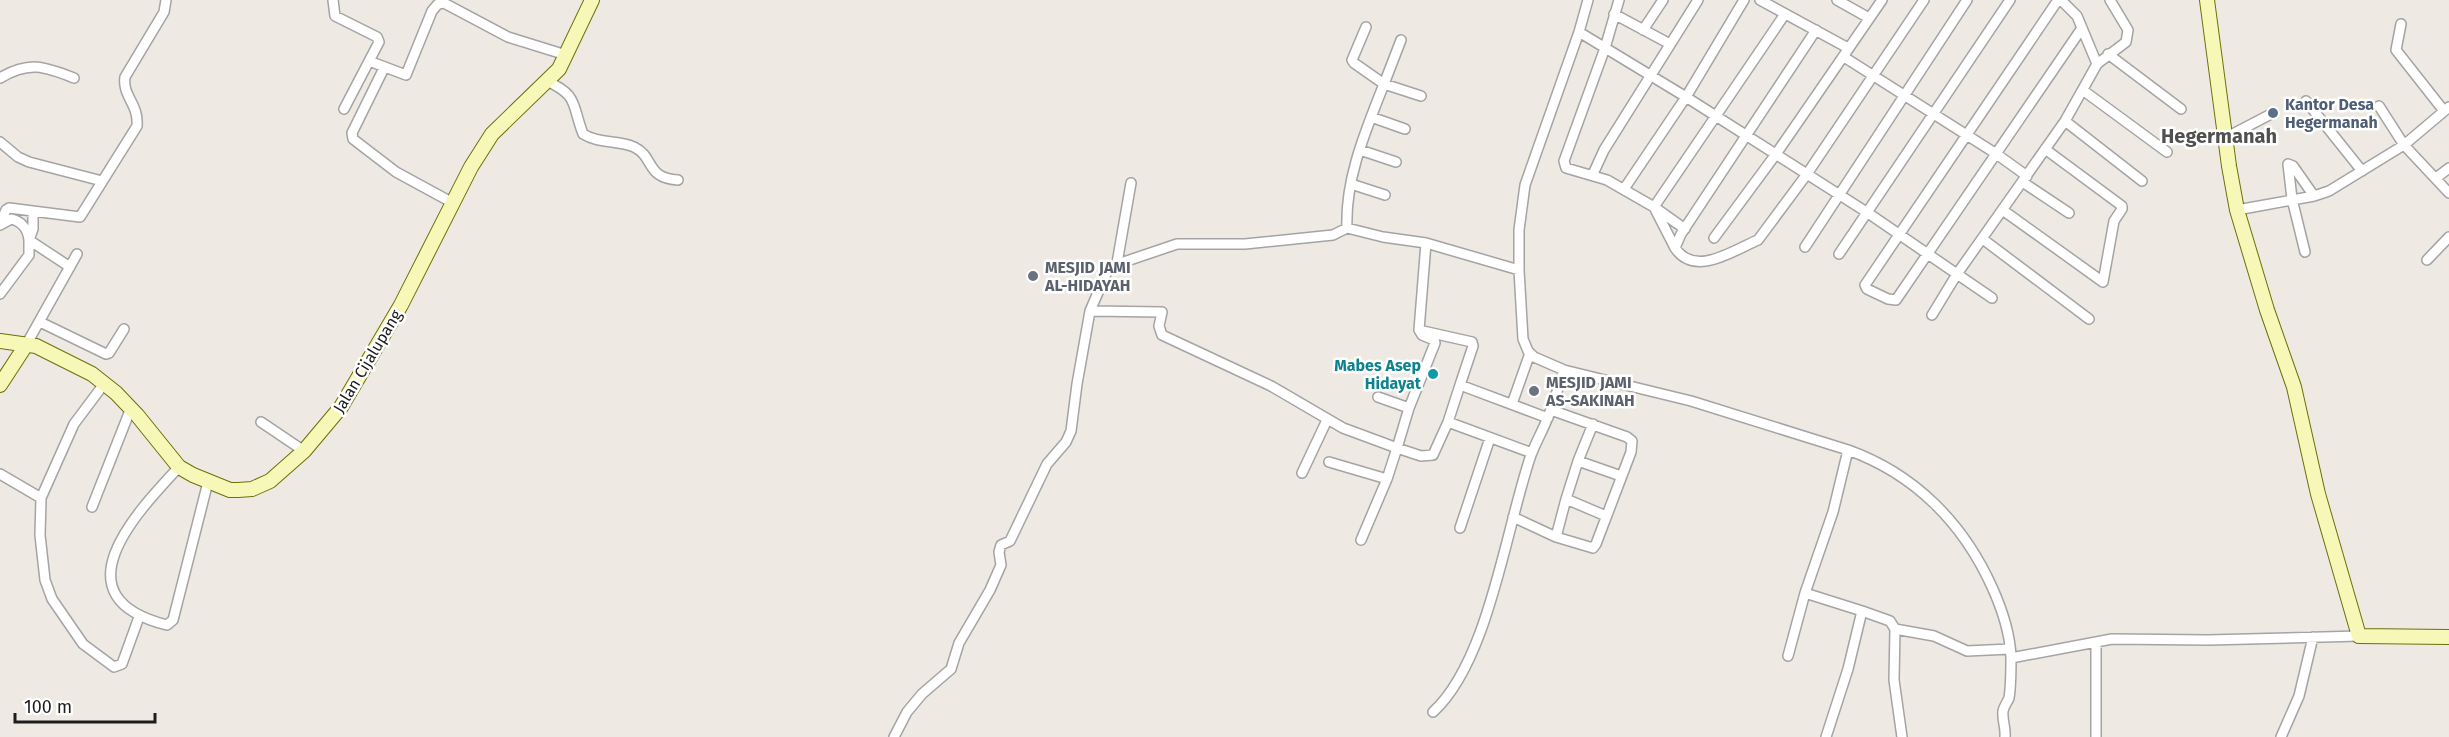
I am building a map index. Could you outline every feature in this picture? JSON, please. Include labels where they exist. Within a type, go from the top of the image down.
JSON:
[{"type":"street","points":[[0,224],[8,208],[80,217],[137,126],[138,115],[124,86],[125,77],[164,12],[166,0]]},
{"type":"street","points":[[333,0],[335,16],[378,38],[378,45],[344,110]]},
{"type":"street","name":"Jalan Cijalupang","points":[[0,341],[44,350],[69,361],[104,384],[131,408],[179,466],[208,482],[230,490],[252,489],[270,481],[304,451],[341,407],[401,305],[471,167],[492,134],[559,69],[592,0]]},
{"type":"street","points":[[1588,0],[1579,32],[1524,185],[1519,230],[1519,270],[1523,339],[1530,353],[1564,370],[1691,400],[1871,458],[1898,473],[1923,492],[1955,524],[1981,564],[2000,605],[2010,653],[2008,700],[2003,709],[2005,737]]},
{"type":"street","points":[[1618,0],[1605,48],[1564,161],[1566,168],[1570,171],[1593,174],[1624,189],[1685,229]]},
{"type":"street","points":[[1643,30],[1663,0]]},
{"type":"street","points":[[1593,174],[1604,150],[1698,0]]},
{"type":"street","points":[[1624,189],[1686,97],[1744,0]]},
{"type":"street","points":[[1760,0],[1816,30],[1872,75],[1995,153],[2069,213]]},
{"type":"street","points":[[1837,0],[1869,18]]},
{"type":"street","points":[[1714,238],[1776,154],[1882,0]]},
{"type":"street","points":[[1654,207],[1675,248],[1679,254],[1689,260],[1718,260],[1749,242],[1758,240],[1807,174],[1924,0]]},
{"type":"street","points":[[1805,247],[1903,94],[1967,0]]},
{"type":"street","points":[[1839,254],[2010,0]]},
{"type":"street","points":[[2082,28],[1896,300],[1888,299],[1867,289],[1865,285],[1898,235],[2060,0],[2077,16],[2082,28],[2097,64]]},
{"type":"street","points":[[1932,315],[2065,121],[2097,64],[2126,42],[2129,34],[2110,0]]},
{"type":"street","points":[[2207,0],[2237,210],[2267,310],[2294,387],[2318,494],[2359,636]]},
{"type":"street","points":[[369,61],[403,75],[408,73],[432,11],[438,4],[444,3],[508,37],[566,55]]},
{"type":"street","points":[[1614,14],[1670,44]]},
{"type":"street","points":[[1654,207],[1785,14]]},
{"type":"street","points":[[2237,210],[2314,196],[2329,191],[2404,145],[2446,109],[2396,50],[2401,24]]},
{"type":"street","points":[[1366,27],[1352,60],[1384,84],[1421,96]]},
{"type":"street","points":[[1675,248],[1685,229],[1816,30]]},
{"type":"street","points":[[1579,32],[1868,213],[1992,298]]},
{"type":"street","points":[[1347,228],[1346,209],[1360,150],[1386,74],[1401,40]]},
{"type":"street","points":[[2108,54],[2181,109]]},
{"type":"street","points":[[0,78],[17,70],[39,66],[46,66],[74,78]]},
{"type":"street","points":[[384,68],[352,133],[353,139],[396,172],[453,203]]},
{"type":"street","points":[[546,80],[565,89],[572,97],[583,134],[594,140],[634,147],[655,173],[666,180],[678,180]]},
{"type":"street","points":[[2084,90],[2167,152]]},
{"type":"street","points":[[2306,101],[2362,171]]},
{"type":"street","points":[[2379,106],[2404,145],[2449,192]]},
{"type":"street","points":[[2225,138],[2273,113]]},
{"type":"street","points":[[1371,117],[1405,129]]},
{"type":"street","points":[[2065,121],[2142,181]]},
{"type":"street","points":[[0,142],[18,157],[29,162],[102,181]]},
{"type":"street","points":[[1360,150],[1396,162]]},
{"type":"street","points":[[2004,211],[2103,282],[2115,221],[2122,206],[2045,150]]},
{"type":"street","points":[[2305,252],[2292,199],[2288,164],[2293,165],[2314,196]]},
{"type":"street","points":[[2436,178],[2449,168]]},
{"type":"street","points":[[1117,263],[1131,183]]},
{"type":"street","points":[[1351,184],[1385,195]]},
{"type":"street","points":[[0,294],[27,258],[33,229],[33,212]]},
{"type":"street","points":[[0,224],[12,219],[16,220],[27,229],[29,240],[70,267]]},
{"type":"street","points":[[894,737],[907,712],[922,694],[951,669],[959,643],[990,590],[1001,565],[999,552],[1001,545],[1010,541],[1047,464],[1066,442],[1071,431],[1090,311],[1109,267],[1177,244],[1245,244],[1333,235],[1347,228],[1383,237],[1426,243],[1519,270]]},
{"type":"street","points":[[2427,260],[2449,237]]},
{"type":"street","points":[[1984,240],[2089,319]]},
{"type":"street","points":[[1361,540],[1387,479],[1409,408],[1435,343],[1434,340],[1422,335],[1419,330],[1426,243]]},
{"type":"street","points":[[0,385],[40,322],[77,254]]},
{"type":"street","points":[[1090,311],[1162,312],[1158,326],[1162,334],[1271,386],[1327,420],[1420,456],[1433,455],[1448,422],[1473,346],[1472,342],[1419,330]]},
{"type":"street","points":[[40,322],[106,354],[109,353],[124,329]]},
{"type":"street","points":[[1512,404],[1530,353]]},
{"type":"street","points":[[1433,712],[1447,699],[1470,659],[1532,453],[1549,414],[1564,370]]},
{"type":"street","points":[[104,384],[74,424],[41,498],[40,535],[45,580],[52,600],[77,637],[114,667],[122,664],[139,617]]},
{"type":"street","points":[[1460,385],[1512,404],[1593,424],[1632,441],[1631,452],[1593,548],[1556,537],[1513,517]]},
{"type":"street","points":[[1378,397],[1409,408]]},
{"type":"street","points":[[92,507],[131,408]]},
{"type":"street","points":[[1302,473],[1327,420]]},
{"type":"street","points":[[261,422],[304,451]]},
{"type":"street","points":[[1448,422],[1532,453]]},
{"type":"street","points":[[1556,537],[1578,461],[1593,424]]},
{"type":"street","points":[[1460,528],[1490,438]]},
{"type":"street","points":[[1788,656],[1805,593],[1833,512],[1848,450]]},
{"type":"street","points":[[1578,461],[1621,476]]},
{"type":"street","points":[[1329,462],[1387,479]]},
{"type":"street","points":[[179,466],[140,509],[123,534],[116,556],[110,580],[113,592],[119,601],[139,617],[167,625],[173,620],[208,482]]},
{"type":"street","points":[[0,474],[41,498]]},
{"type":"street","points":[[1566,499],[1606,516]]},
{"type":"street","points":[[1805,593],[1890,621],[1895,629],[1894,680],[1902,737]]},
{"type":"street","points":[[1826,737],[1848,669],[1862,611]]},
{"type":"street","points":[[1895,629],[1934,636],[1967,651],[2010,653],[2112,639],[2449,637]]},
{"type":"street","points":[[2281,737],[2299,696],[2313,637]]},
{"type":"street","points":[[2096,642],[2096,737]]},
{"type":"place","name":"Kantor Desa Hegermanah","points":[[2273,113]]},
{"type":"place","name":"MESJID JAMI AL-HIDAYAH","points":[[1033,276]]},
{"type":"place","name":"Mabes Asep Hidayat","points":[[1433,374]]},
{"type":"place","name":"MESJID JAMI AS-SAKINAH","points":[[1534,391]]},
{"type":"district","name":"Hegermanah","points":[[2219,136]]}]
